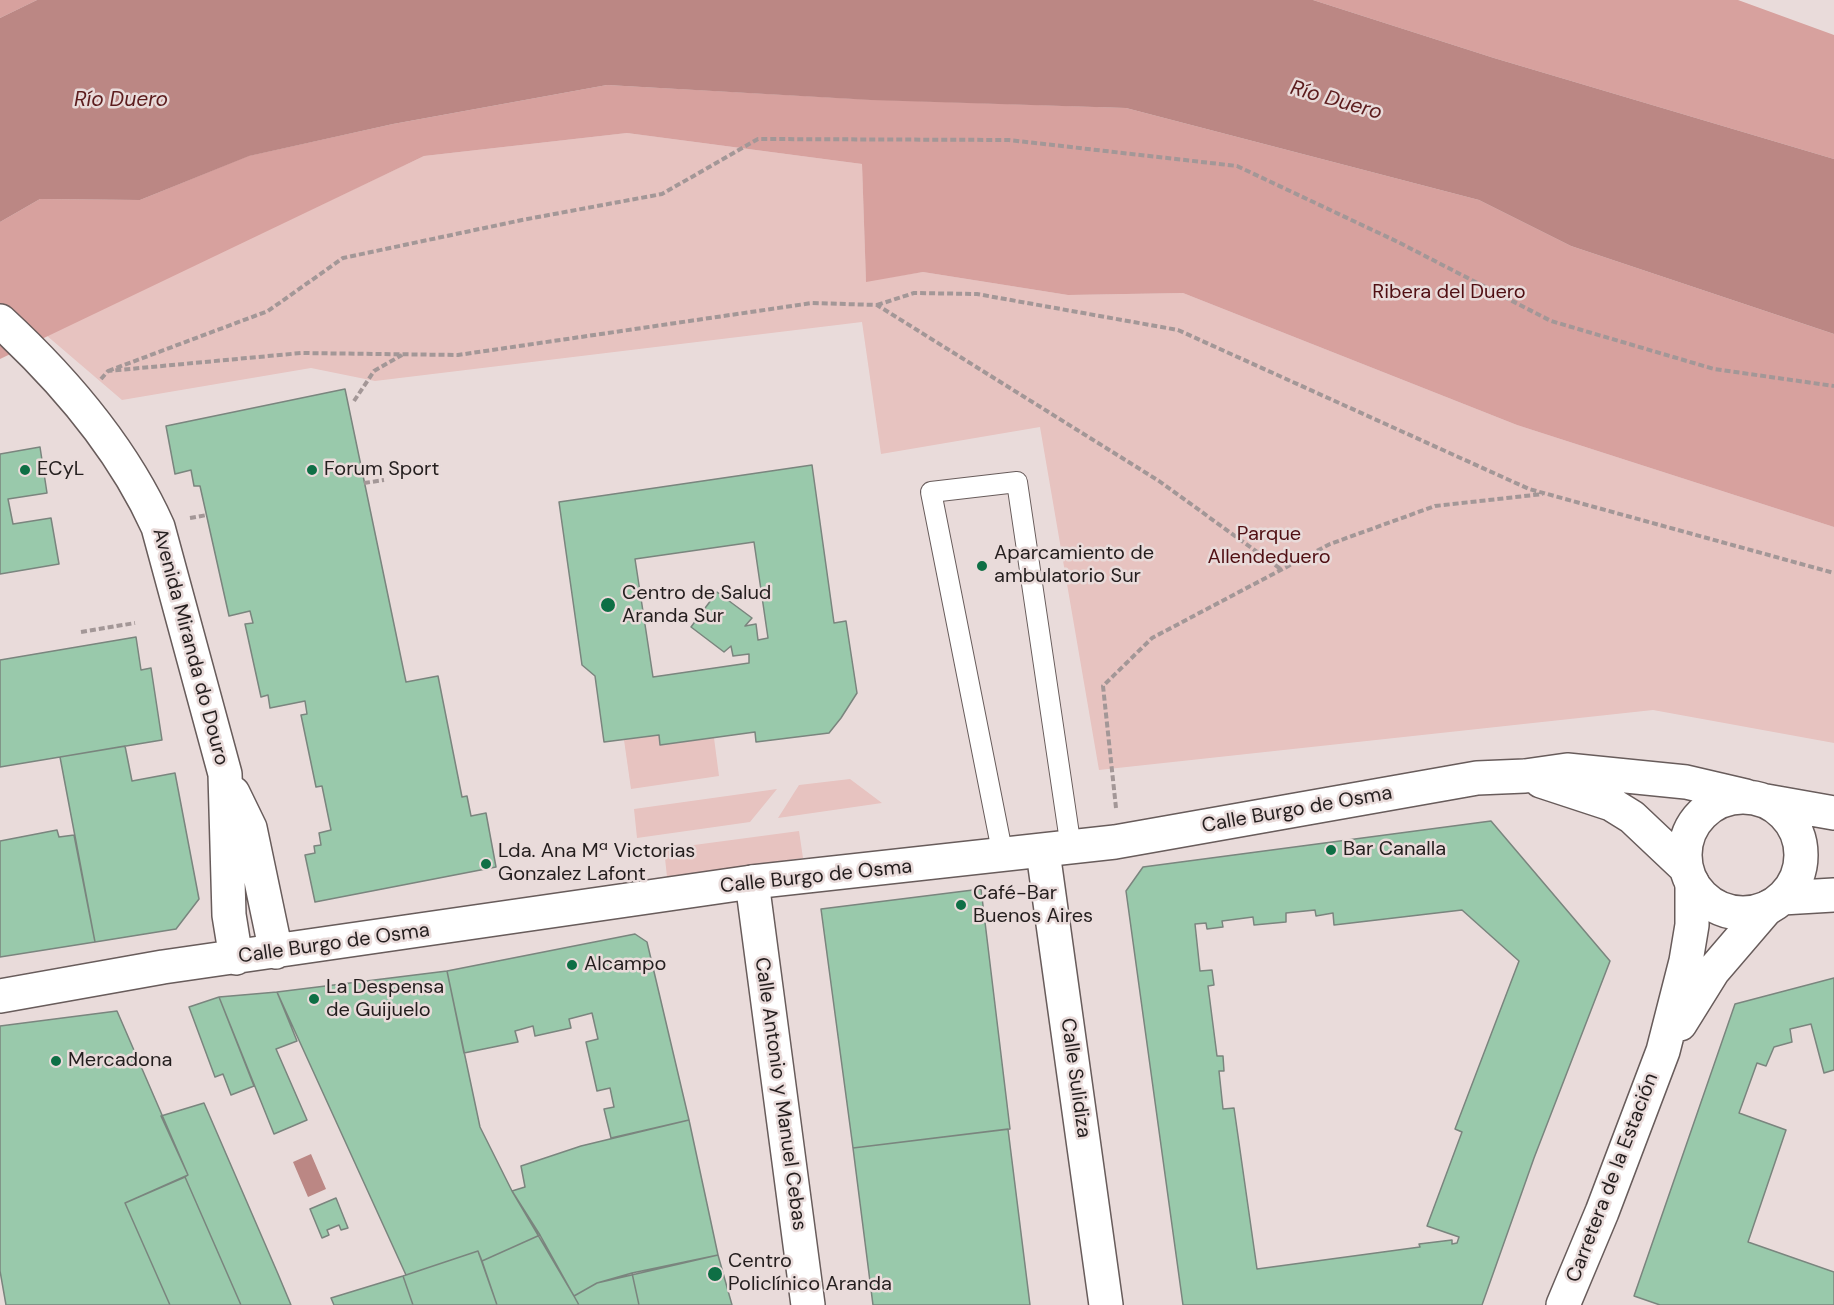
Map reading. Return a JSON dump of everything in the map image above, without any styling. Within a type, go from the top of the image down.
[{"type":"street","name":"Avenida Miranda do Douro","points":[[0,321],[27,346],[79,404],[142,491],[158,527],[225,774],[250,828],[276,952]]},
{"type":"street","name":"Calle Burgo de Osma","points":[[0,996],[163,967],[752,882],[1115,842],[1477,778],[1525,776],[1568,770],[1686,782],[1834,813]]},
{"type":"street","name":"Avenida Miranda do Douro","points":[[225,774],[229,915],[236,958]]},
{"type":"street","name":"Calle Burgo de Osma","points":[[1525,776],[1611,804],[1632,818],[1689,875]]},
{"type":"street","points":[[1774,903],[1794,884],[1801,862],[1800,842],[1792,823],[1781,810],[1755,798],[1725,799],[1711,806],[1697,819],[1686,843],[1689,875],[1700,895],[1716,907],[1740,913],[1774,903],[1834,895]]},
{"type":"street","name":"Calle Sulidiza","points":[[1057,850],[1106,1305]]},
{"type":"street","name":"Carretera de la Estación","points":[[1563,1305],[1602,1212],[1663,1051],[1686,962],[1692,925],[1689,875]]},
{"type":"street","name":"Calle Antonio y Manuel Cebas","points":[[752,882],[808,1305]]},
{"type":"street","name":"Carretera de la Estación","points":[[1663,1051],[1713,971],[1774,903]]},
{"type":"lane","points":[[1003,856],[931,492],[1017,482],[1057,850]]},
{"type":"path","points":[[79,404],[108,371],[268,311],[343,258],[522,220],[662,194],[758,140],[1009,140],[1237,166],[1398,242],[1551,321],[1714,369],[1834,386]]},
{"type":"path","points":[[108,371],[301,353],[458,355],[812,303],[877,305],[914,293],[977,294],[1178,330],[1529,489],[1834,573]]},
{"type":"path","points":[[877,305],[1159,481],[1282,570]]},
{"type":"path","points":[[354,401],[374,371],[403,354]]},
{"type":"path","points":[[364,483],[384,480]]},
{"type":"path","points":[[1115,842],[1116,814],[1103,686],[1152,638],[1330,544],[1435,506],[1546,494]]},
{"type":"path","points":[[81,632],[135,623]]},
{"type":"green space","points":[[0,0],[37,0],[0,18]]},
{"type":"green space","points":[[1313,0],[1738,0],[1834,35],[1834,159],[1494,58]]},
{"type":"green space","name":"Ribera del Duero","points":[[607,85],[858,99],[1126,108],[1479,200],[1571,246],[1834,334],[1834,527],[1517,425],[1183,293],[1068,295],[923,272],[866,282],[862,164],[627,133],[424,156],[0,359],[0,222],[40,199],[140,200],[248,156],[393,124]]},
{"type":"green space","name":"Parque Allendeduero","points":[[627,133],[862,164],[866,281],[923,272],[1068,295],[1183,293],[1517,425],[1834,527],[1834,743],[1653,710],[1099,770],[1040,427],[881,454],[862,322],[375,381],[311,368],[122,400],[46,335],[424,156]]},
{"type":"green space","points":[[659,735],[660,745],[714,738],[719,776],[631,789],[624,740]]},
{"type":"green space","points":[[850,779],[882,803],[778,818],[799,785]]},
{"type":"green space","points":[[777,789],[750,822],[637,838],[634,809]]},
{"type":"green space","points":[[799,831],[803,858],[667,877],[664,849]]},
{"type":"water","name":"Río Duero","points":[[37,0],[1313,0],[1494,58],[1834,159],[1834,334],[1571,246],[1479,200],[1126,108],[871,100],[607,85],[393,124],[249,156],[140,200],[40,199],[0,222],[0,18]]},
{"type":"water","points":[[311,1154],[326,1189],[308,1197],[293,1162]]},
{"type":"building","points":[[345,389],[406,682],[438,676],[462,797],[467,796],[471,816],[486,813],[496,867],[315,902],[305,855],[315,853],[314,846],[321,845],[319,833],[331,830],[322,786],[316,787],[301,715],[307,714],[305,701],[270,708],[268,695],[261,697],[245,624],[253,623],[250,611],[229,616],[200,486],[194,486],[191,470],[175,474],[166,426]]},
{"type":"building","points":[[40,447],[47,493],[8,499],[13,524],[51,518],[59,564],[0,574],[0,454]]},
{"type":"building","name":"Centro de Salud Aranda Sur","points":[[812,465],[834,623],[846,621],[857,693],[829,733],[756,742],[755,732],[660,745],[659,735],[604,742],[595,676],[582,665],[559,502]],"holes":[[[754,542],[768,638],[758,640],[756,624],[745,626],[752,618],[717,592],[691,627],[724,652],[731,646],[733,656],[749,654],[749,663],[653,677],[635,559]]]},
{"type":"building","points":[[136,637],[141,670],[151,668],[162,740],[0,767],[0,660]]},
{"type":"building","points":[[125,746],[132,781],[175,773],[199,899],[176,929],[95,942],[60,757]]},
{"type":"building","points":[[1491,821],[1610,961],[1534,1158],[1482,1305],[1183,1305],[1126,891],[1143,867]],"holes":[[[1315,910],[1316,916],[1333,913],[1334,925],[1462,910],[1519,961],[1455,1129],[1462,1132],[1427,1226],[1459,1237],[1457,1243],[1452,1244],[1452,1240],[1419,1244],[1420,1247],[1257,1269],[1234,1108],[1223,1109],[1219,1071],[1224,1071],[1223,1056],[1217,1056],[1208,986],[1214,985],[1212,970],[1200,971],[1195,924],[1206,923],[1207,929],[1223,927],[1222,921],[1253,917],[1254,925],[1286,922],[1286,913]]]},
{"type":"building","points":[[57,830],[59,837],[74,835],[95,942],[0,957],[0,841]]},
{"type":"building","points":[[981,889],[1010,1129],[853,1148],[821,909]]},
{"type":"building","points":[[635,934],[647,942],[689,1120],[611,1138],[604,1109],[614,1107],[610,1088],[597,1091],[586,1042],[598,1039],[592,1013],[569,1019],[571,1028],[535,1036],[533,1026],[515,1031],[518,1042],[464,1053],[447,971]]},
{"type":"building","points":[[447,971],[480,1127],[512,1191],[540,1235],[482,1261],[478,1251],[406,1275],[277,992]]},
{"type":"building","points":[[1834,978],[1834,1070],[1824,1073],[1811,1024],[1790,1029],[1792,1042],[1774,1047],[1766,1066],[1757,1063],[1739,1113],[1786,1130],[1748,1242],[1834,1272],[1834,1305],[1660,1305],[1634,1296],[1735,1004]]},
{"type":"building","points":[[277,992],[297,1041],[276,1049],[307,1120],[274,1134],[219,997]]},
{"type":"building","points":[[219,997],[254,1086],[231,1095],[223,1074],[215,1077],[189,1007]]},
{"type":"building","points":[[117,1011],[188,1175],[125,1203],[170,1305],[6,1305],[0,1271],[0,1026]]},
{"type":"building","points":[[204,1103],[291,1305],[241,1305],[185,1177],[188,1175],[161,1116]]},
{"type":"building","points":[[689,1120],[718,1255],[597,1283],[574,1296],[512,1191],[525,1187],[521,1166],[581,1146]]},
{"type":"building","points":[[1008,1129],[1030,1305],[873,1305],[853,1148]]},
{"type":"building","points":[[185,1177],[241,1305],[170,1305],[125,1203]]},
{"type":"building","points":[[336,1198],[348,1228],[341,1230],[339,1225],[327,1230],[329,1235],[322,1238],[310,1209]]},
{"type":"building","points":[[540,1235],[579,1305],[497,1305],[482,1261]]},
{"type":"building","points":[[478,1251],[497,1305],[413,1305],[403,1276]]},
{"type":"building","points":[[718,1255],[732,1305],[639,1305],[632,1273]]},
{"type":"building","points":[[632,1273],[639,1305],[579,1305],[574,1296],[597,1283]]},
{"type":"building","points":[[403,1276],[413,1305],[334,1305],[331,1298]]},
{"type":"place","name":"ECyL","points":[[25,470]]},
{"type":"place","name":"Forum Sport","points":[[312,470]]},
{"type":"place","name":"Aparcamiento de ambulatorio Sur","points":[[982,566]]},
{"type":"place","name":"Centro de Salud Aranda Sur","points":[[608,605]]},
{"type":"place","name":"Bar Canalla","points":[[1331,850]]},
{"type":"place","name":"Lda. Ana Mª Victorias Gonzalez Lafont","points":[[486,864]]},
{"type":"place","name":"Café-Bar Buenos Aires","points":[[961,905]]},
{"type":"place","name":"Alcampo","points":[[572,965]]},
{"type":"place","name":"La Despensa de Guijuelo","points":[[314,999]]},
{"type":"place","name":"Mercadona","points":[[56,1061]]},
{"type":"place","name":"Centro Policlínico Aranda","points":[[715,1274]]}]
